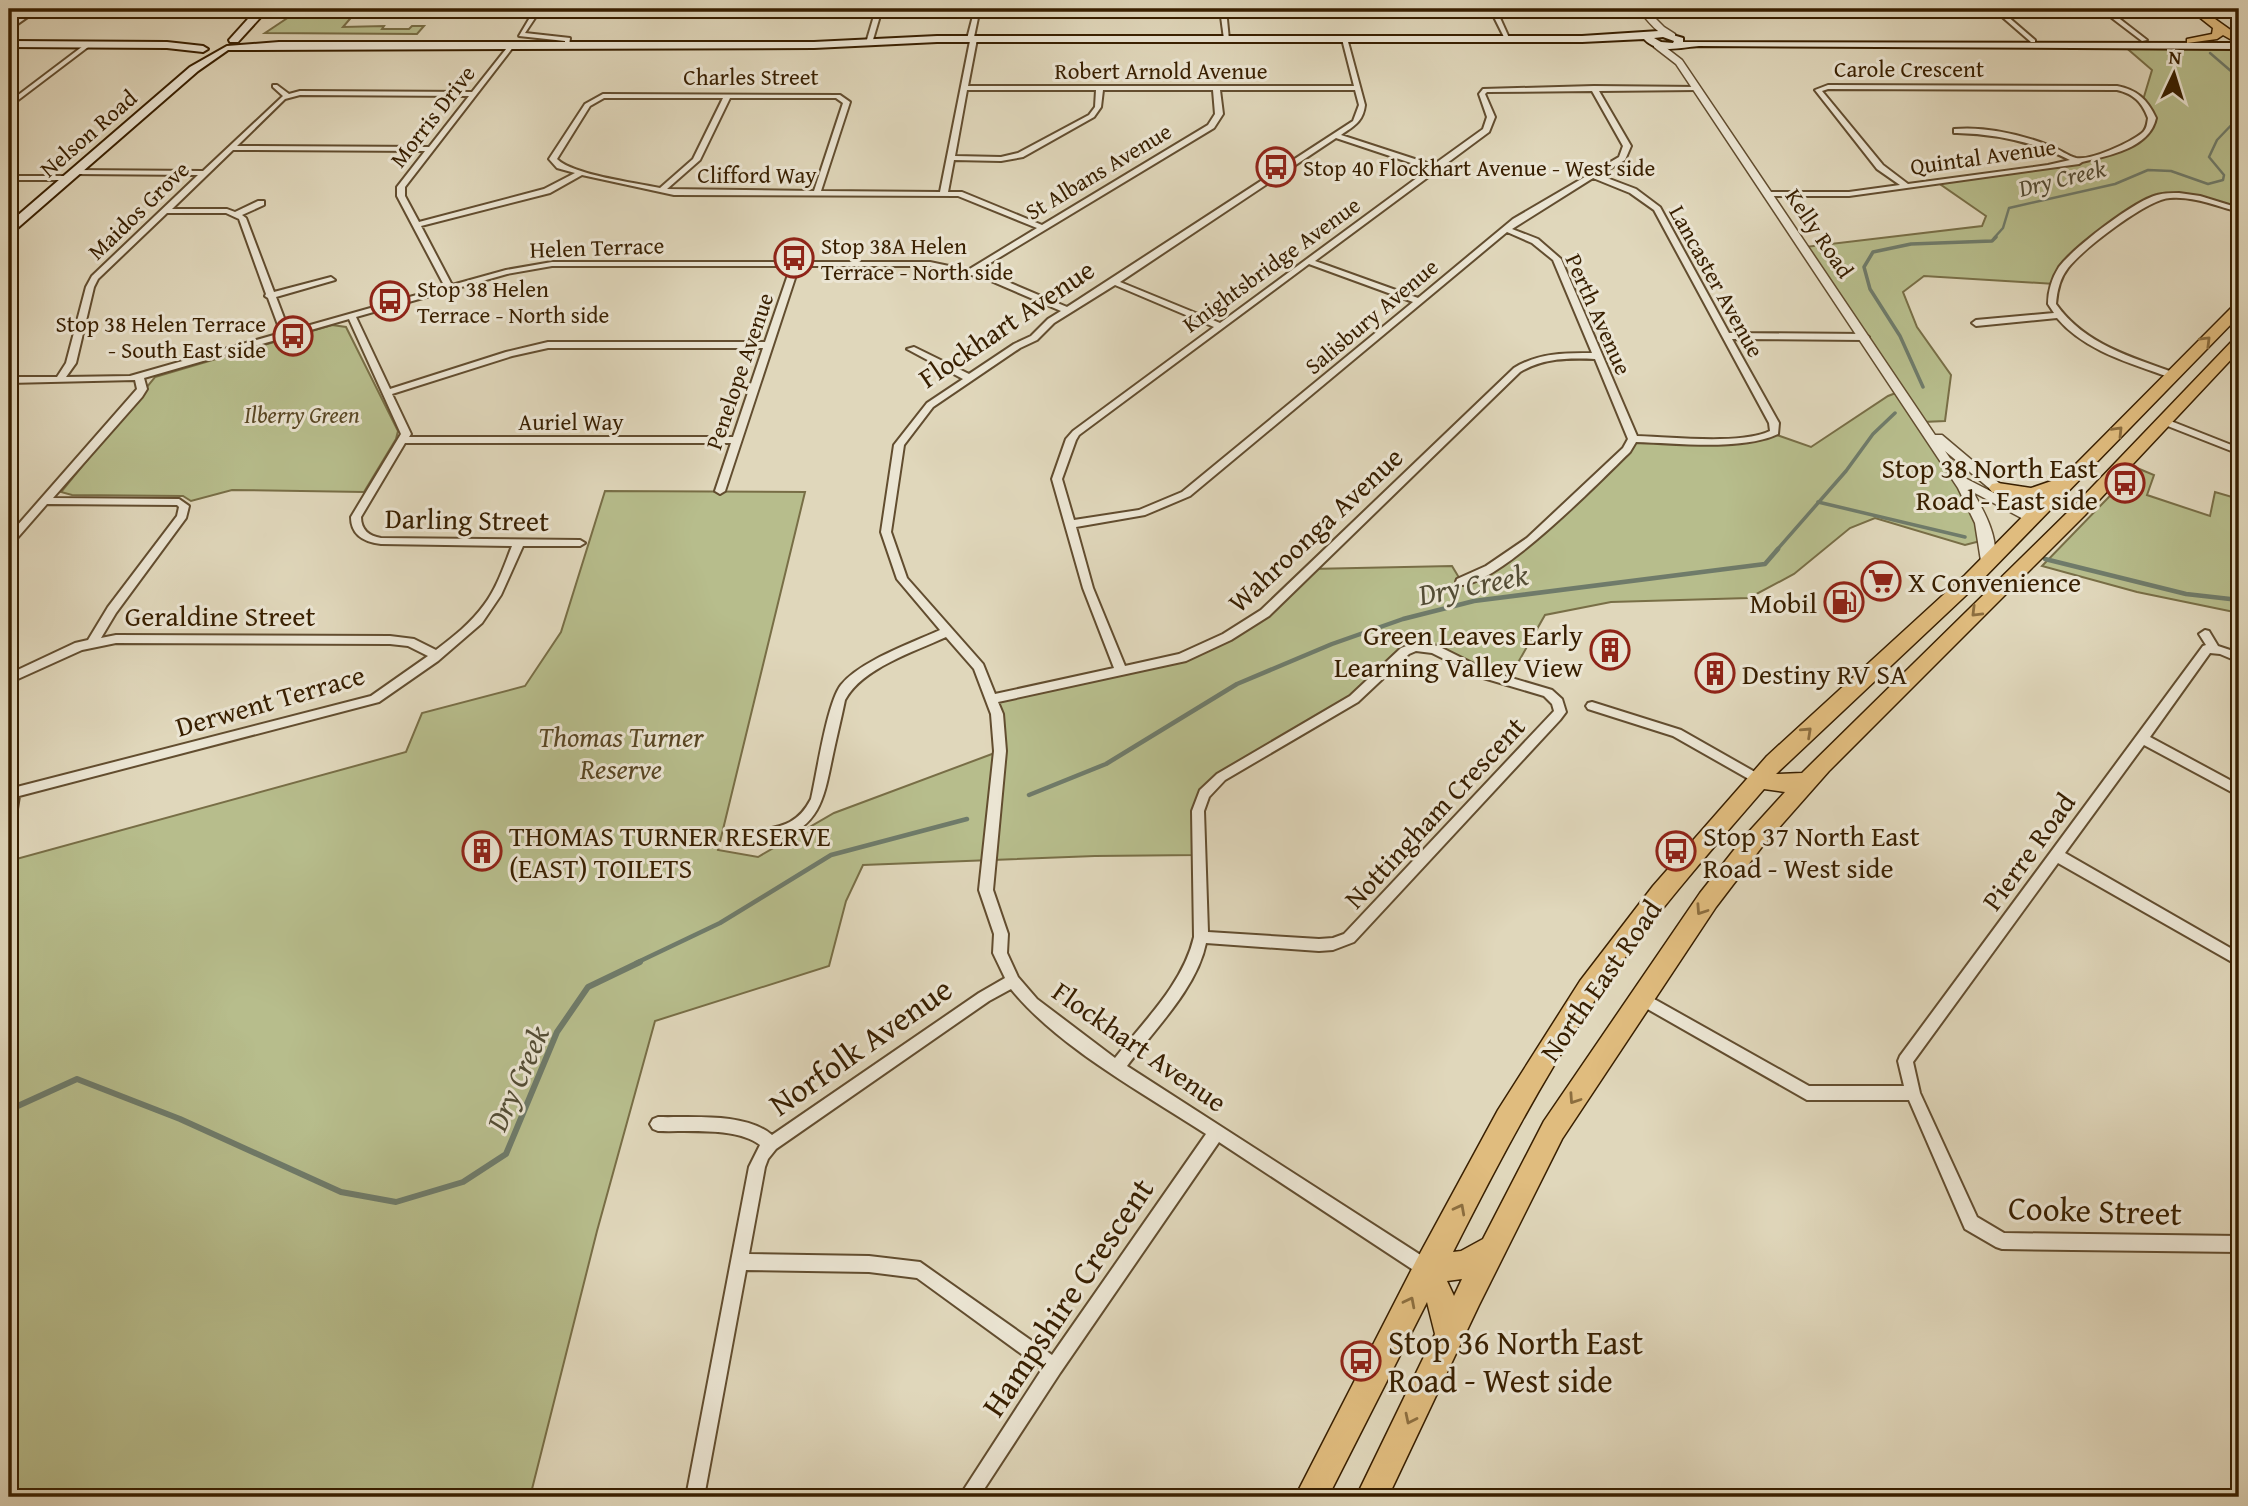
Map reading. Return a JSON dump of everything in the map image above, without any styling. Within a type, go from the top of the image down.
[{"type":"main road","name":"Nelson Road","points":[[194,69],[212,44],[248,22],[263,9]]},
{"type":"main road","points":[[2194,9],[2232,28]]},
{"type":"main road","points":[[2206,9],[2232,28],[2239,45]]},
{"type":"main road","name":"Nelson Road","points":[[9,229],[194,69],[231,45],[248,22]]},
{"type":"main road","points":[[2191,41],[2217,36],[2232,28]]},
{"type":"main road","points":[[9,44],[567,45],[869,43],[972,39],[1597,39],[1699,43],[2239,45]]},
{"type":"main road","points":[[1675,41],[2144,40],[2239,45]]},
{"type":"main road","name":"North East Road","points":[[1311,1497],[1507,1119],[1588,989],[1661,893],[1758,779],[2071,480],[2239,308]]},
{"type":"main road","name":"North East Road","points":[[1372,1497],[1553,1130],[1708,900],[1808,780],[2078,511],[2239,342]]},
{"type":"main road","points":[[2172,375],[2206,376]]},
{"type":"main road","points":[[2172,375],[2189,394]]},
{"type":"main road","points":[[1997,488],[2032,494],[2056,483],[2071,480]]},
{"type":"main road","points":[[2042,547],[2032,518],[2051,518],[2078,511]]},
{"type":"main road","points":[[1758,779],[1783,784],[1808,780]]},
{"type":"main road","points":[[1758,779],[1770,799],[1774,818]]},
{"type":"main road","points":[[1450,1335],[1444,1307],[1427,1269],[1464,1265],[1492,1249]]},
{"type":"street","points":[[9,28],[36,9]]},
{"type":"street","points":[[538,9],[520,35],[568,39],[567,45]]},
{"type":"street","points":[[869,43],[879,9]]},
{"type":"street","points":[[1222,9],[1227,39]]},
{"type":"street","points":[[1493,9],[1508,39]]},
{"type":"street","points":[[1642,9],[1675,41]]},
{"type":"street","points":[[1996,9],[2033,41]]},
{"type":"street","points":[[2103,9],[2144,40]]},
{"type":"street","points":[[944,193],[976,13]]},
{"type":"street","points":[[1649,16],[1652,40]]},
{"type":"street","name":"Flockhart Avenue","points":[[1345,39],[1362,105],[1360,116],[1336,136],[1048,323],[1034,338],[1017,346],[930,405],[901,442],[886,527],[902,579],[979,667],[992,699],[999,725],[1000,753],[986,870],[987,898],[1001,934],[999,953],[1013,981],[1049,1019],[1116,1068],[1427,1269]]},
{"type":"street","name":"Kelly Road","points":[[1652,40],[1679,62],[1925,427],[1983,521],[1988,539],[1988,561]]},
{"type":"street","name":"Kelly Road","points":[[1675,41],[1679,62]]},
{"type":"street","points":[[9,105],[89,44]]},
{"type":"street","name":"Morris Drive","points":[[450,288],[401,196],[400,189],[512,45]]},
{"type":"street","points":[[275,86],[287,96],[306,93],[473,94]]},
{"type":"street","name":"Carole Crescent","points":[[1906,186],[1880,167],[1818,90],[1828,87],[2087,87],[2117,88],[2132,92]]},
{"type":"street","name":"Robert Arnold Avenue","points":[[964,88],[1357,88]]},
{"type":"street","points":[[951,158],[1001,159],[1024,154],[1092,116],[1098,107],[1100,88]]},
{"type":"street","name":"St Albans Avenue","points":[[970,272],[1211,126],[1219,114],[1216,88]]},
{"type":"street","name":"Salisbury Avenue","points":[[1072,524],[1141,513],[1186,494],[1506,229],[1623,157],[1627,146],[1594,88]]},
{"type":"street","name":"Knightsbridge Avenue","points":[[1121,671],[1088,588],[1058,477],[1073,436],[1490,125],[1490,115],[1482,94],[1485,90],[1697,88]]},
{"type":"street","points":[[9,92],[25,92]]},
{"type":"street","name":"Quintal Avenue","points":[[1768,194],[1849,194],[2079,162],[2112,153],[2144,135],[2150,128],[2152,118],[2149,110],[2141,98],[2132,92]]},
{"type":"street","points":[[661,191],[697,158],[728,95]]},
{"type":"street","name":"Charles Street","points":[[599,97],[728,95],[835,96],[846,99],[817,193]]},
{"type":"street","name":"Maidos Grove","points":[[59,380],[71,363],[93,281],[287,96]]},
{"type":"street","name":"Clifford Way","points":[[599,97],[587,104],[553,158],[555,164],[581,173],[679,193],[944,193],[967,196],[1041,228]]},
{"type":"street","points":[[1957,131],[1986,131],[2017,137],[2046,145],[2079,162]]},
{"type":"street","points":[[1336,136],[1434,168]]},
{"type":"street","points":[[230,148],[429,149]]},
{"type":"street","points":[[9,178],[204,173]]},
{"type":"street","points":[[416,225],[547,191],[581,173]]},
{"type":"street","name":"Lancaster Avenue","points":[[1594,176],[1633,191],[1657,209],[1774,423],[1774,434]]},
{"type":"street","points":[[2172,375],[2105,348],[2073,328],[2059,314],[2052,299],[2054,287],[2066,264],[2150,200],[2184,196],[2239,210]]},
{"type":"street","points":[[237,214],[261,203]]},
{"type":"street","points":[[165,211],[222,211],[237,214],[244,219],[269,296],[286,336]]},
{"type":"street","name":"Perth Avenue","points":[[1506,229],[1535,241],[1557,259],[1633,439]]},
{"type":"street","points":[[1308,261],[1418,301]]},
{"type":"street","name":"Penelope Avenue","points":[[720,491],[796,263]]},
{"type":"street","name":"Helen Terrace","points":[[9,380],[117,380],[139,377],[450,288],[544,264],[925,264],[991,278],[1068,311]]},
{"type":"street","points":[[269,296],[331,280]]},
{"type":"street","points":[[1114,282],[1220,326]]},
{"type":"street","points":[[1976,323],[2059,314]]},
{"type":"street","points":[[352,317],[405,427],[405,440]]},
{"type":"street","points":[[1725,336],[1865,337]]},
{"type":"street","points":[[388,392],[509,354],[548,345],[767,345]]},
{"type":"street","points":[[911,349],[970,378]]},
{"type":"street","name":"Wahroonga Avenue","points":[[992,699],[1182,658],[1255,621],[1520,367],[1551,357],[1598,356]]},
{"type":"street","points":[[9,541],[139,396],[142,389],[139,377]]},
{"type":"street","points":[[2163,421],[2239,451]]},
{"type":"street","name":"Kelly Road","points":[[1925,427],[2032,518]]},
{"type":"street","points":[[1461,582],[1490,569],[1531,540],[1628,450],[1633,439],[1740,440],[1774,434]]},
{"type":"street","name":"Auriel Way","points":[[405,440],[736,440]]},
{"type":"street","name":"Darling Street","points":[[405,440],[355,521],[358,529],[368,539],[580,544]]},
{"type":"street","name":"Kelly Road","points":[[1952,470],[1988,497],[2032,518]]},
{"type":"street","points":[[46,501],[167,502],[182,503],[184,506],[182,516],[111,610],[92,643]]},
{"type":"street","name":"Derwent Terrace","points":[[11,794],[362,704],[387,692],[485,612],[519,543]]},
{"type":"street","points":[[750,838],[790,830],[812,809],[817,799],[839,700],[851,681],[869,668],[948,631]]},
{"type":"street","points":[[2205,634],[2214,649],[2239,658]]},
{"type":"street","name":"Geraldine Street","points":[[9,679],[92,643],[125,639],[390,640],[410,642],[435,655]]},
{"type":"street","name":"Nottingham Crescent","points":[[1415,646],[1434,649],[1484,674],[1548,694],[1558,702],[1559,712],[1349,938],[1319,945],[1201,937],[1196,825],[1204,794],[1221,777],[1354,699],[1401,655],[1415,646]]},
{"type":"street","name":"Pierre Road","points":[[1913,1093],[1905,1061],[2207,649],[2214,649]]},
{"type":"street","points":[[1592,706],[1677,733],[1758,779]]},
{"type":"street","points":[[2141,738],[2239,791]]},
{"type":"street","points":[[9,822],[11,794]]},
{"type":"street","points":[[2056,855],[2239,960]]},
{"type":"street","points":[[1116,1068],[1192,967],[1199,954],[1201,937]]},
{"type":"street","name":"Norfolk Avenue","points":[[658,1124],[743,1129],[760,1133],[771,1144],[963,1011],[1013,981]]},
{"type":"street","points":[[1642,999],[1807,1093],[1913,1093]]},
{"type":"street","name":"Cooke Street","points":[[1913,1093],[1971,1223],[2002,1241],[2239,1244]]},
{"type":"street","name":"Hampshire Crescent","points":[[968,1497],[1054,1367],[1217,1132]]},
{"type":"street","points":[[695,1497],[757,1167],[762,1154],[771,1144]]},
{"type":"street","points":[[741,1262],[869,1264],[920,1270],[1054,1367]]},
{"type":"green space","points":[[295,13],[355,13],[343,27],[384,26],[382,29],[409,29],[412,26],[424,26],[417,34],[265,33]]},
{"type":"green space","name":"Thomas Turner Reserve","points":[[2123,45],[2223,47],[2239,51],[2239,210],[2202,198],[2160,197],[2136,210],[2067,263],[2055,284],[1924,276],[1903,292],[1917,327],[1951,375],[1945,421],[1923,422],[1988,539],[1965,545],[1875,518],[1850,528],[1794,574],[1749,598],[1611,602],[1545,615],[1507,682],[1417,646],[1371,685],[1221,777],[1204,794],[1197,855],[863,865],[846,901],[829,966],[655,1021],[597,1231],[530,1497],[9,1497],[9,861],[406,752],[422,713],[525,686],[561,632],[605,491],[805,492],[718,850],[758,857],[834,813],[1000,751],[992,699],[1164,662],[1245,627],[1309,569],[1452,566],[1461,581],[1531,540],[1633,439],[1740,440],[1774,434],[1811,447],[1888,396],[1901,391],[1805,247],[1982,226],[1986,216],[1937,182],[2084,160],[2126,146],[2151,127],[2143,100],[2152,70]]},
{"type":"green space","name":"Ilberry Green","points":[[332,325],[346,327],[398,431],[396,439],[364,492],[232,490],[191,501],[183,496],[72,495],[61,492],[155,377]]},
{"type":"green space","points":[[2137,468],[2154,475],[2147,495],[2210,516],[2215,492],[2239,499],[2239,613],[2137,592],[2042,566]]},
{"type":"waterway","points":[[2210,53],[2239,78]]},
{"type":"waterway","name":"Dry Creek","points":[[1994,238],[2003,228],[2009,208],[2115,184],[2148,170],[2171,171],[2208,184],[2223,180],[2224,175],[2209,157],[2217,140],[2239,117]]},
{"type":"waterway","name":"Dry Creek","points":[[1923,387],[1900,336],[1870,289],[1864,267],[1873,252],[1911,244],[1992,241],[1996,237]]},
{"type":"waterway","name":"Dry Creek","points":[[1819,502],[1873,434],[1895,413]]},
{"type":"waterway","name":"Dry Creek","points":[[1776,551],[1819,502]]},
{"type":"waterway","points":[[1819,502],[1965,537]]},
{"type":"waterway","name":"Dry Creek","points":[[1029,795],[1106,764],[1237,684],[1332,644],[1403,619],[1474,601],[1765,564],[1778,549]]},
{"type":"waterway","points":[[2045,559],[2186,594],[2239,600]]},
{"type":"waterway","name":"Dry Creek","points":[[636,963],[720,923],[831,855],[967,819]]},
{"type":"waterway","name":"Dry Creek","points":[[9,1110],[77,1079],[180,1119],[341,1192],[396,1202],[463,1182],[506,1154],[557,1032],[588,987],[640,962]]},
{"type":"place","name":"Stop 40 Flockhart Avenue - West side","points":[[1276,167]]},
{"type":"place","name":"Stop 38A Helen Terrace - North side","points":[[794,258]]},
{"type":"place","name":"Stop 38 Helen Terrace - North side","points":[[390,301]]},
{"type":"place","name":"Stop 38 Helen Terrace - South East side","points":[[293,336]]},
{"type":"place","name":"Stop 38 North East Road - East side","points":[[2125,483]]},
{"type":"place","name":"X Convenience","points":[[1881,581]]},
{"type":"place","name":"Mobil","points":[[1844,602]]},
{"type":"place","name":"Green Leaves Early Learning Valley View","points":[[1610,650]]},
{"type":"place","name":"Destiny RV SA","points":[[1715,673]]},
{"type":"place","name":"THOMAS TURNER RESERVE (EAST) TOILETS","points":[[482,851]]},
{"type":"place","name":"Stop 37 North East Road - West side","points":[[1676,851]]},
{"type":"place","name":"Stop 36 North East Road - West side","points":[[1361,1361]]}]
